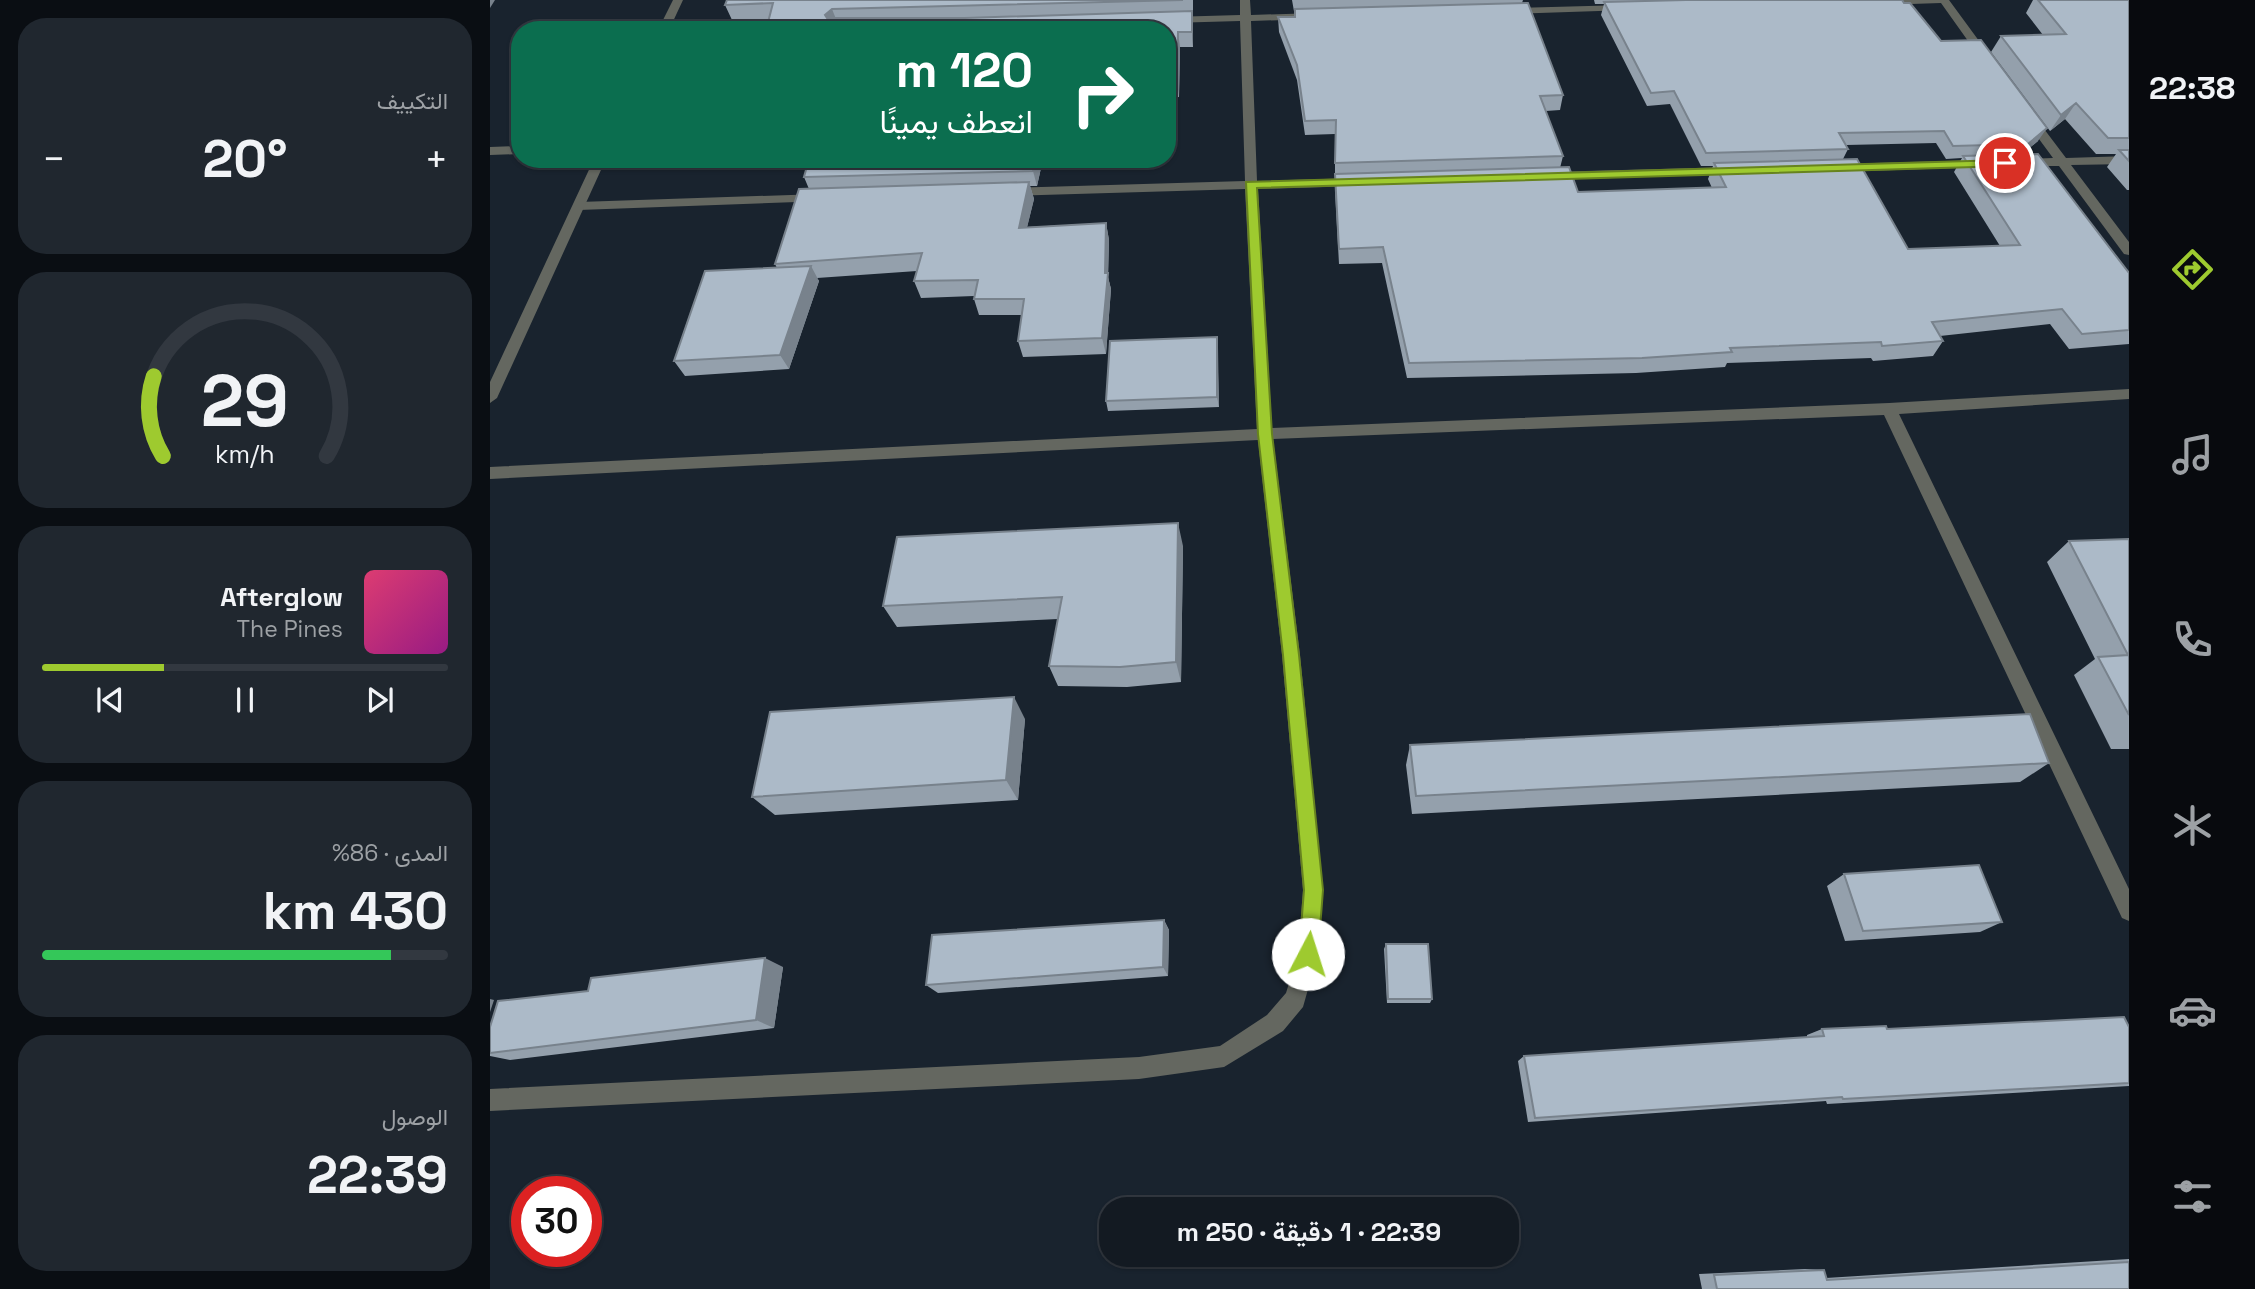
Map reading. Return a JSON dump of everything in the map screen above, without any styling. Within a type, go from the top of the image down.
[{"type":"street","points":[[668,21],[678,0]]},
{"type":"street","points":[[1874,2],[1944,0],[1998,75]]},
{"type":"street","points":[[1497,11],[1637,8]]},
{"type":"street","points":[[1151,21],[1246,9],[1330,16]]},
{"type":"street","points":[[490,1100],[1139,1068],[1224,1056],[1275,1023],[1294,999],[1308,954],[1313,890],[1291,655],[1265,434],[1251,185],[1246,9]]},
{"type":"street","points":[[2022,108],[2129,251]]},
{"type":"street","points":[[490,151],[511,150]]},
{"type":"street","points":[[1823,168],[2129,160]]},
{"type":"street","points":[[490,398],[495,376],[596,168]]},
{"type":"street","points":[[1530,177],[1753,170]]},
{"type":"street","points":[[990,193],[1376,181]]},
{"type":"street","points":[[579,206],[839,198]]},
{"type":"street","points":[[490,473],[1265,434],[1889,409],[2129,394]]},
{"type":"street","points":[[1889,409],[2129,911]]},
{"type":"building","points":[[727,0],[1183,0],[832,9],[825,15],[827,18],[965,18],[1192,11],[1192,32],[1178,32],[1176,82],[1176,21],[768,21],[773,3],[725,5]]},
{"type":"building","points":[[1902,0],[1904,3],[1910,3],[1941,41],[1981,40],[2047,128],[2028,144],[1953,146],[1944,131],[1839,133],[1848,149],[1706,153],[1674,91],[1651,93],[1604,2]]},
{"type":"building","points":[[2038,0],[2129,0],[2129,138],[2108,138],[2076,103],[2061,115],[2001,36],[2066,34]]},
{"type":"building","points":[[1528,3],[1563,95],[1540,96],[1563,156],[1335,163],[1336,120],[1305,121],[1297,65],[1278,17],[1295,17],[1295,9]]},
{"type":"building","points":[[2119,150],[2129,150],[2129,161]]},
{"type":"building","points":[[2038,154],[2129,273],[2129,330],[2082,334],[2062,309],[1932,322],[1943,341],[1882,346],[1881,342],[1730,348],[1732,352],[1642,358],[1409,363],[1383,247],[1339,249],[1335,174],[1569,167],[1578,192],[1726,187],[1714,163],[1857,159],[1908,249],[2020,245],[1963,156]]},
{"type":"building","points":[[806,168],[1034,168],[1033,171],[804,177]]},
{"type":"building","points":[[1029,182],[1019,228],[1106,223],[1105,273],[1108,273],[1102,338],[1018,341],[1024,299],[974,299],[978,280],[914,281],[922,253],[775,264],[799,189]]},
{"type":"building","points":[[811,266],[780,355],[674,361],[705,271]]},
{"type":"building","points":[[1217,337],[1217,397],[1106,401],[1110,341]]},
{"type":"building","points":[[1178,523],[1176,662],[1120,667],[1049,666],[1062,597],[883,606],[897,537]]},
{"type":"building","points":[[2129,539],[2129,715],[2098,657],[2128,655],[2069,541]]},
{"type":"building","points":[[1014,697],[1006,780],[752,797],[770,712]]},
{"type":"building","points":[[2030,714],[2049,763],[1416,796],[1410,745]]},
{"type":"building","points":[[1979,865],[2002,922],[1863,931],[1844,874]]},
{"type":"building","points":[[1164,920],[1163,967],[926,985],[932,935]]},
{"type":"building","points":[[1386,944],[1428,944],[1432,999],[1388,999]]},
{"type":"building","points":[[765,958],[756,1020],[490,1053],[490,1027],[498,1001],[588,991],[591,978]]},
{"type":"building","points":[[2124,1017],[2129,1027],[2129,1083],[1842,1097],[1535,1118],[1524,1056],[1824,1036],[1822,1029],[1886,1026],[1887,1029]]},
{"type":"building","points":[[2129,1262],[2129,1289],[1717,1289],[1714,1275],[1824,1270],[1827,1280]]},
{"type":"route","points":[[1308,954],[1313,890],[1291,655],[1265,434],[1251,185],[2005,163]]}]
